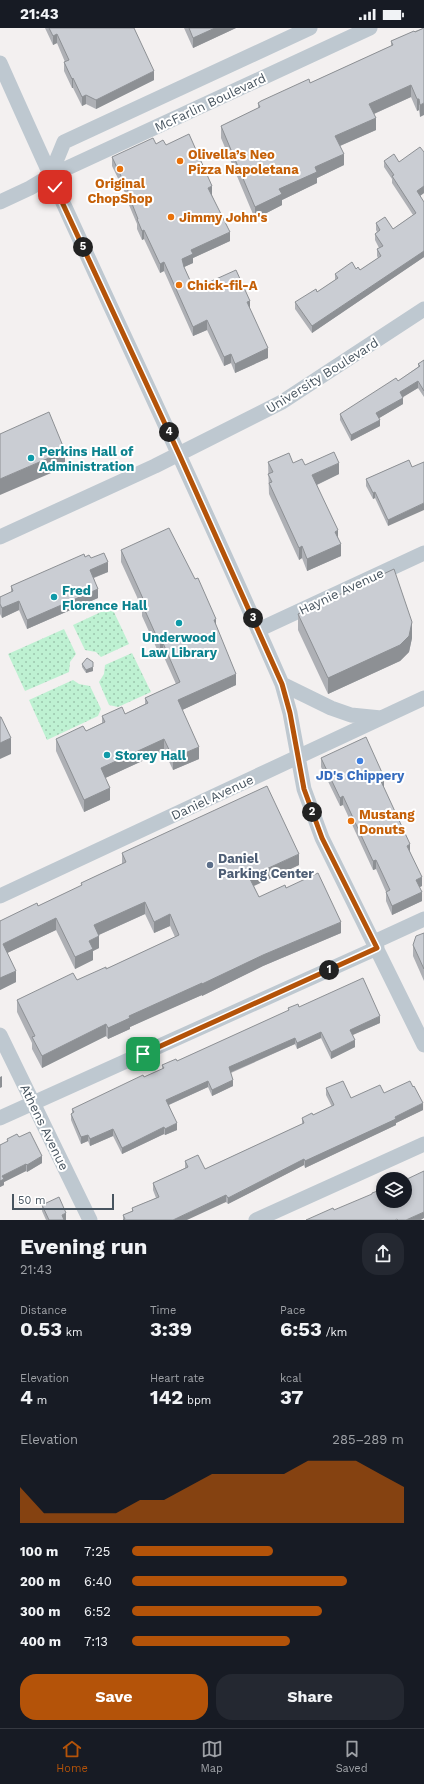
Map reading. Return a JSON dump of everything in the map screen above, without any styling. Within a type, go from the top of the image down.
[{"type":"street","name":"McFarlin Boulevard","points":[[50,176],[64,142],[310,28]]},
{"type":"street","name":"McFarlin Boulevard","points":[[0,202],[30,188],[50,176],[370,28]]},
{"type":"street","points":[[0,63],[50,176],[179,454],[282,684],[290,713],[304,789],[322,838],[424,1045]]},
{"type":"street","name":"University Boulevard","points":[[0,537],[179,454],[282,402],[424,309]]},
{"type":"street","name":"Haynie Avenue","points":[[258,630],[424,553]]},
{"type":"street","points":[[282,684],[331,708],[351,715],[381,718]]},
{"type":"street","name":"Daniel Avenue","points":[[0,896],[424,698]]},
{"type":"street","points":[[0,1118],[376,945],[424,919]]},
{"type":"street","name":"Athens Avenue","points":[[0,1034],[90,1220]]},
{"type":"street","points":[[256,1220],[424,1144]]},
{"type":"green space","points":[[113,610],[129,644],[101,657],[96,652],[85,650],[73,625],[101,612]]},
{"type":"green space","points":[[64,629],[76,654],[70,662],[69,672],[25,691],[8,654]]},
{"type":"green space","points":[[132,653],[151,692],[118,707],[109,705],[99,682],[104,674],[105,665]]},
{"type":"green space","points":[[73,680],[79,684],[90,686],[101,709],[98,716],[47,740],[29,700]]},
{"type":"building","points":[[49,28],[134,28],[154,71],[96,100],[86,95],[82,97],[64,62],[69,60],[57,34],[53,36]]},
{"type":"building","points":[[189,28],[215,28],[193,38]]},
{"type":"building","points":[[424,28],[424,103],[420,105],[419,99],[417,99],[411,85],[369,104],[376,118],[335,136],[344,154],[315,167],[317,172],[279,189],[282,194],[255,207],[221,126],[260,107],[258,103],[261,101],[309,79],[310,83],[393,45],[391,41]]},
{"type":"building","points":[[189,134],[212,186],[208,188],[230,232],[191,250],[193,254],[182,259],[184,267],[194,289],[236,270],[250,301],[247,302],[268,348],[235,364],[231,354],[224,357],[207,320],[193,327],[164,262],[160,264],[144,230],[142,231],[129,196],[130,195],[112,157],[153,138],[156,144],[163,140],[166,145]]},
{"type":"building","points":[[420,147],[424,152],[424,186],[417,191],[424,202],[424,251],[312,326],[295,302],[316,289],[317,292],[338,278],[335,274],[352,262],[356,269],[358,267],[360,270],[381,256],[377,249],[383,246],[375,234],[380,230],[376,223],[385,217],[393,229],[416,213],[384,161],[394,154],[399,162]]},
{"type":"building","points":[[424,360],[424,391],[418,381],[400,392],[403,398],[376,413],[380,420],[351,435],[340,414],[396,378],[398,381],[420,366],[418,364]]},
{"type":"building","name":"Perkins Hall of Administration","points":[[49,412],[65,451],[0,479],[0,434]]},
{"type":"building","points":[[334,452],[339,463],[312,475],[338,530],[335,532],[341,544],[307,559],[302,546],[299,548],[269,483],[272,482],[268,474],[273,472],[268,462],[289,453],[293,463],[302,459],[305,465]]},
{"type":"building","points":[[409,460],[412,467],[424,462],[424,503],[388,520],[375,492],[373,493],[366,479]]},
{"type":"building","points":[[169,528],[195,579],[198,578],[216,619],[214,620],[236,674],[178,700],[199,747],[173,758],[164,739],[101,768],[110,788],[84,800],[56,739],[83,726],[86,731],[105,722],[102,716],[122,707],[125,714],[148,703],[145,698],[180,682],[163,643],[160,644],[142,604],[145,603],[121,550]]},
{"type":"building","name":"Fred Florence Hall","points":[[104,553],[108,562],[90,570],[98,589],[27,620],[19,601],[2,608],[0,604],[0,597],[13,591],[11,586],[84,554],[85,557],[89,555],[91,558]]},
{"type":"building","points":[[394,569],[412,622],[409,636],[400,645],[328,678],[298,614]]},
{"type":"building","points":[[87,658],[93,662],[93,667],[86,670],[82,664]]},
{"type":"building","points":[[0,717],[11,738],[0,743]]},
{"type":"building","points":[[366,737],[384,777],[380,779],[410,844],[407,846],[422,877],[416,880],[422,892],[392,906],[386,892],[390,890],[376,860],[373,861],[343,796],[340,798],[321,758]]},
{"type":"building","points":[[267,786],[299,854],[249,877],[259,897],[285,885],[286,888],[318,873],[341,922],[263,955],[129,1016],[130,1018],[108,1028],[106,1024],[42,1056],[32,1037],[35,1036],[17,1000],[73,973],[77,980],[106,967],[106,969],[179,935],[170,914],[154,922],[145,902],[94,925],[99,936],[89,941],[93,949],[75,957],[56,918],[3,944],[16,971],[0,978],[0,921],[37,903],[38,906],[82,885],[81,883],[126,862],[122,853]]},
{"type":"building","points":[[424,933],[424,969],[413,945],[416,936]]},
{"type":"building","points":[[363,978],[380,1016],[350,1030],[355,1040],[331,1052],[321,1032],[297,1043],[295,1038],[229,1067],[233,1080],[212,1090],[208,1081],[166,1100],[177,1123],[165,1129],[164,1127],[122,1148],[113,1129],[90,1139],[88,1135],[81,1137],[71,1114],[74,1112],[72,1109],[143,1075],[144,1077],[164,1068],[162,1065],[176,1059],[177,1061],[289,1010],[288,1008],[298,1004],[299,1007]]},
{"type":"building","points":[[343,1081],[351,1098],[380,1085],[384,1093],[410,1081],[423,1103],[395,1117],[396,1119],[305,1161],[304,1159],[228,1198],[226,1195],[173,1220],[123,1220],[125,1219],[123,1215],[133,1211],[132,1208],[159,1197],[153,1183],[188,1167],[185,1161],[198,1155],[205,1169],[304,1123],[302,1118],[312,1113],[313,1115],[334,1105],[326,1088]]},
{"type":"building","points":[[30,1132],[42,1156],[27,1165],[26,1164],[2,1176],[4,1179],[0,1181],[0,1145],[8,1141],[7,1139],[17,1134],[19,1137]]},
{"type":"building","points":[[424,1171],[424,1212],[406,1220],[306,1220],[333,1208],[334,1210],[376,1192],[376,1208],[412,1208],[412,1177]]},
{"type":"building","points":[[59,1197],[66,1213],[62,1215],[64,1220],[49,1220],[42,1205]]},
{"type":"place","name":"Olivella’s Neo Pizza Napoletana","points":[[180,161]]},
{"type":"place","name":"Original ChopShop","points":[[120,169]]},
{"type":"place","name":"Jimmy John's","points":[[171,217]]},
{"type":"place","name":"Chick-fil-A","points":[[179,285]]},
{"type":"place","name":"Perkins Hall of Administration","points":[[31,458]]},
{"type":"place","name":"Fred Florence Hall","points":[[54,597]]},
{"type":"place","name":"Underwood Law Library","points":[[179,623]]},
{"type":"place","name":"Storey Hall","points":[[107,755]]},
{"type":"place","name":"JD's Chippery","points":[[360,761]]},
{"type":"place","name":"Mustang Donuts","points":[[351,821]]},
{"type":"place","name":"Daniel Parking Center","points":[[210,865]]},
{"type":"route","points":[[55,187],[179,454],[282,684],[290,713],[304,789],[322,838],[377,948],[143,1054]]}]
